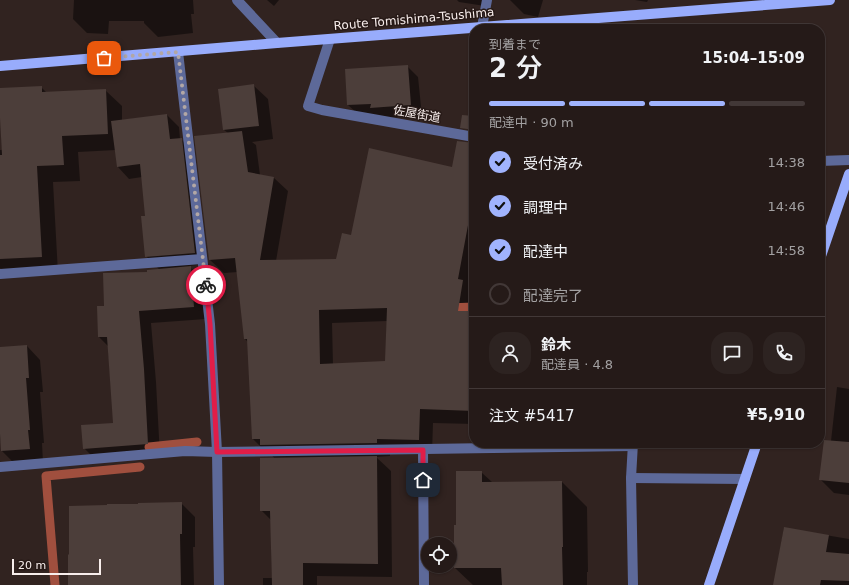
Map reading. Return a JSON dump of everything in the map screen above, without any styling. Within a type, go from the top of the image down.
[{"type":"main road","name":"Route Tomishima-Tsushima","points":[[521,24],[830,0]]},
{"type":"main road","name":"Route Tomishima-Tsushima","points":[[0,66],[469,28]]},
{"type":"main road","points":[[825,244],[849,174]]},
{"type":"main road","points":[[709,585],[755,448]]},
{"type":"street","points":[[237,0],[277,43]]},
{"type":"street","points":[[483,24],[487,0]]},
{"type":"street","name":"佐屋街道","points":[[330,39],[308,106],[322,110],[469,136]]},
{"type":"street","points":[[178,52],[210,324],[217,452],[218,585]]},
{"type":"street","points":[[825,161],[849,160]]},
{"type":"street","points":[[0,274],[202,259]]},
{"type":"street","points":[[0,466],[185,451],[217,452],[507,448]]},
{"type":"street","points":[[633,448],[631,478],[633,585]]},
{"type":"street","points":[[423,450],[424,585]]},
{"type":"street","points":[[631,478],[745,479]]},
{"type":"building","points":[[408,65],[411,105],[370,108],[371,104],[347,105],[345,69]]},
{"type":"building","points":[[254,84],[259,126],[223,130],[218,89]]},
{"type":"building","points":[[42,86],[42,92],[106,89],[108,134],[62,136],[64,165],[37,166],[42,257],[0,259],[0,155],[2,155],[0,88]]},
{"type":"building","points":[[167,114],[170,139],[182,138],[195,253],[145,257],[141,216],[145,216],[140,164],[117,167],[111,121]]},
{"type":"building","points":[[462,115],[469,116],[469,129],[460,128]]},
{"type":"building","points":[[242,131],[248,172],[274,177],[260,260],[336,259],[342,233],[351,235],[369,148],[452,167],[457,141],[469,142],[469,220],[458,279],[463,280],[458,311],[469,311],[469,411],[420,409],[419,440],[377,439],[377,443],[260,445],[260,439],[252,439],[247,339],[244,339],[235,258],[209,260],[194,136]],"holes":[[[387,308],[385,361],[320,364],[319,310]]]},
{"type":"building","points":[[191,266],[194,307],[139,311],[148,444],[83,449],[81,425],[113,423],[107,337],[98,337],[97,306],[104,306],[103,273],[147,272],[147,270]]},
{"type":"building","points":[[27,345],[29,378],[26,378],[30,449],[1,451],[0,347]]},
{"type":"building","points":[[825,440],[849,442],[849,483],[819,480]]},
{"type":"building","points":[[377,456],[378,564],[303,563],[303,585],[272,585],[270,511],[260,511],[260,458]]},
{"type":"building","points":[[456,471],[482,471],[482,482],[562,481],[563,585],[502,585],[501,568],[457,568],[457,537],[454,537],[454,525],[456,525]]},
{"type":"building","points":[[182,502],[182,534],[180,534],[181,585],[68,585],[69,506]]},
{"type":"building","points":[[784,527],[829,535],[826,552],[849,554],[849,581],[821,580],[820,585],[773,585]]},
{"type":"waterway","points":[[447,308],[469,307]]},
{"type":"waterway","points":[[149,447],[197,442]]},
{"type":"waterway","points":[[55,585],[46,476],[140,467]]},
{"type":"way so far","points":[[104,58],[178,52],[206,285]]},
{"type":"route","points":[[206,285],[210,324],[217,452],[423,450],[423,480]]}]
